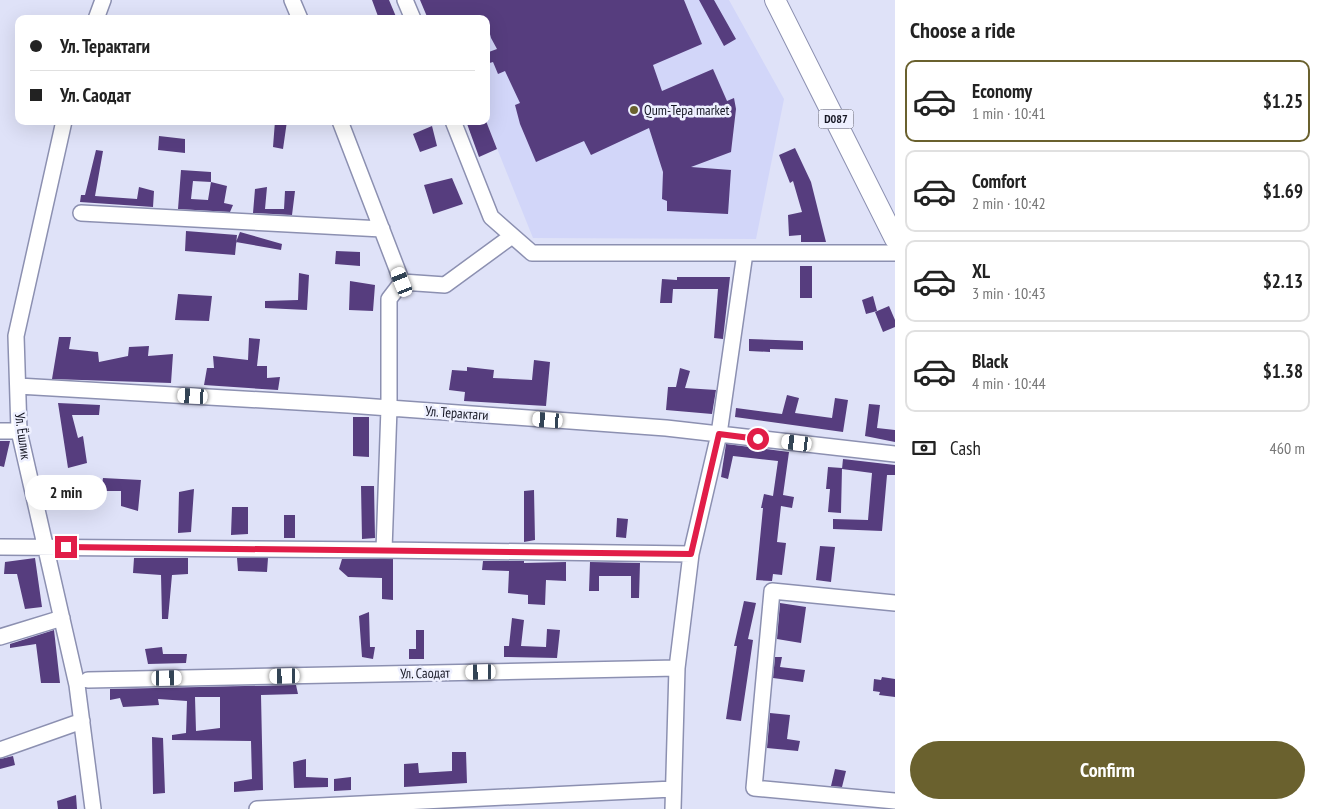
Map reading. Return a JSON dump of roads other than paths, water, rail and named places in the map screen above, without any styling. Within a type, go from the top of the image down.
[{"type":"main road","name":"D087","points":[[775,0],[895,239]]},
{"type":"street","points":[[97,15],[103,0]]},
{"type":"street","points":[[292,0],[298,15]]},
{"type":"street","points":[[405,0],[411,15]]},
{"type":"street","name":"Ул. Ёшлик","points":[[63,125],[16,336],[19,431],[77,685],[93,809]]},
{"type":"street","points":[[342,125],[402,282]]},
{"type":"street","points":[[455,125],[491,217],[532,253],[895,253]]},
{"type":"street","points":[[81,213],[382,229]]},
{"type":"street","points":[[402,282],[445,284],[512,236]]},
{"type":"street","points":[[673,809],[677,668],[691,554],[719,434],[745,253]]},
{"type":"street","points":[[384,550],[389,408],[389,299],[402,282]]},
{"type":"street","name":"Ул. Терактаги","points":[[18,386],[389,408],[719,434],[895,454]]},
{"type":"street","points":[[0,431],[19,431]]},
{"type":"street","points":[[0,547],[691,554]]},
{"type":"street","points":[[895,603],[772,591],[754,788],[895,801]]},
{"type":"street","points":[[0,637],[62,618]]},
{"type":"street","name":"Ул. Саодат","points":[[88,680],[677,668]]},
{"type":"street","points":[[0,750],[82,721]]},
{"type":"street","points":[[257,809],[673,789]]},
{"type":"place","name":"Qum-Tepa market","points":[[634,110]]}]
